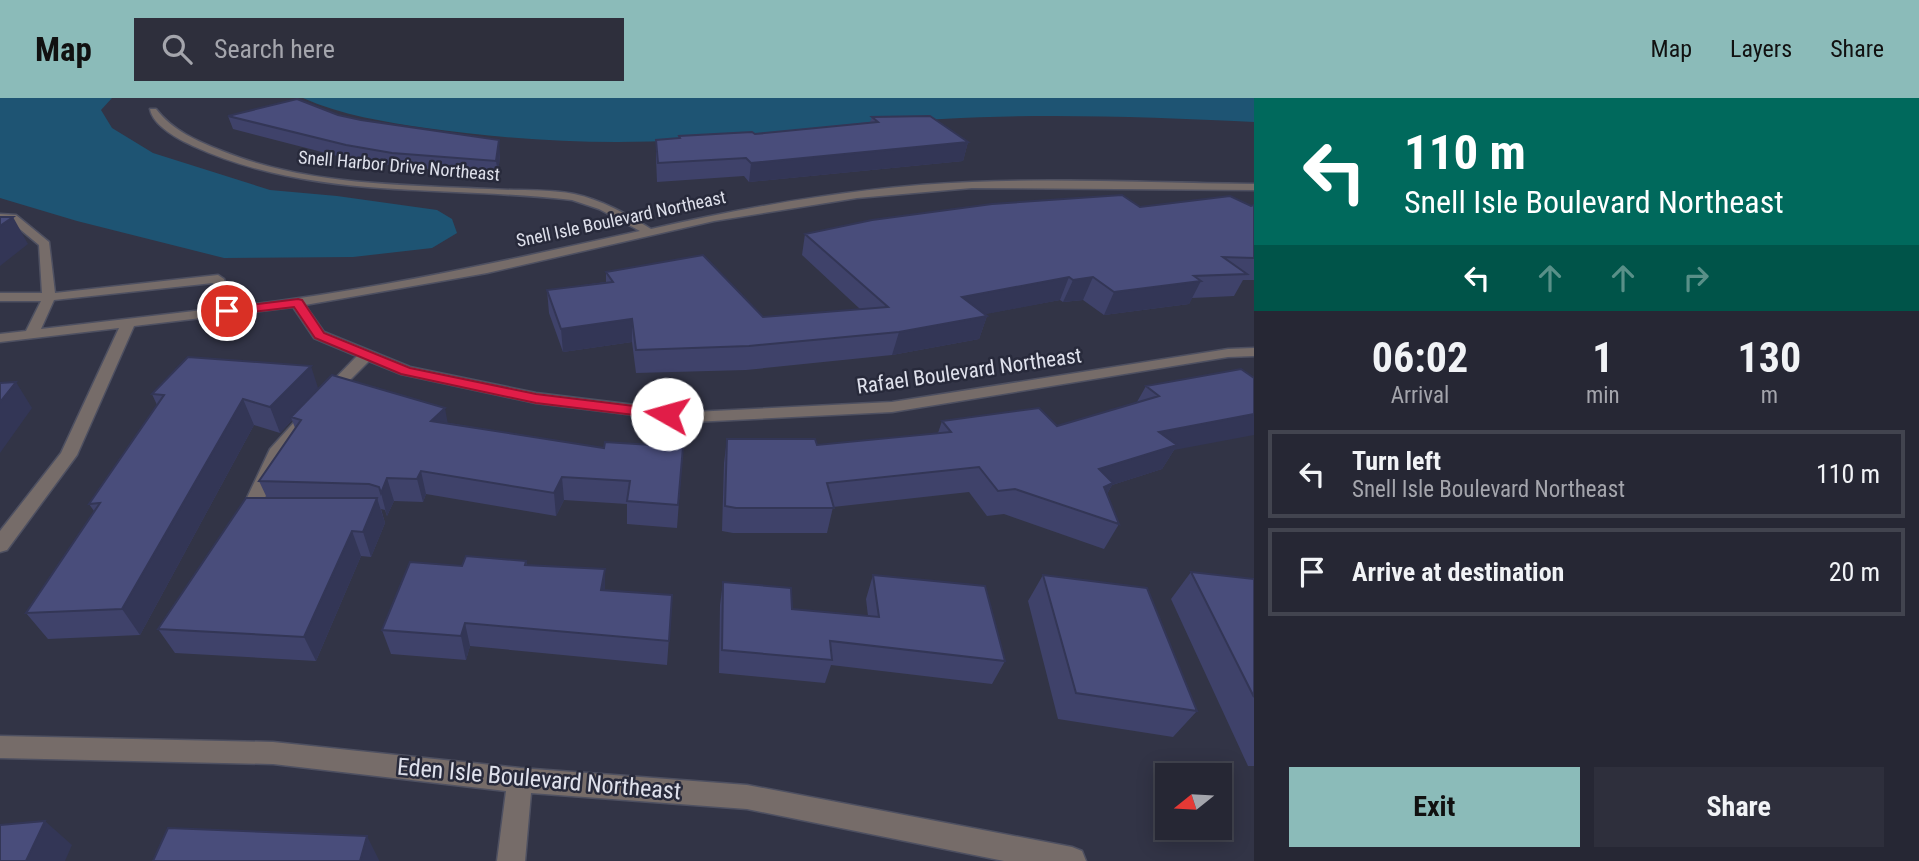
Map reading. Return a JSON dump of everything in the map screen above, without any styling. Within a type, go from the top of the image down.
[{"type":"street","name":"Snell Harbor Drive Northeast","points":[[153,111],[162,123],[184,138],[219,155],[269,169],[322,179],[388,186],[574,198],[621,214],[649,232]]},
{"type":"street","name":"Snell Isle Boulevard Northeast","points":[[0,338],[298,303],[487,269],[649,232],[794,203],[939,186],[1254,187]]},
{"type":"street","points":[[0,217],[12,217],[45,244],[49,297],[32,335]]},
{"type":"street","points":[[0,297],[49,297],[218,279],[227,311]]},
{"type":"street","name":"Rafael Boulevard Northeast","points":[[298,303],[319,335],[406,371],[536,398],[693,418],[892,407],[1228,353],[1254,352]]},
{"type":"street","points":[[0,545],[69,454],[128,324]]},
{"type":"street","points":[[288,515],[263,515],[256,499],[278,450],[366,355]]},
{"type":"street","name":"Eden Isle Boulevard Northeast","points":[[0,747],[273,753],[520,780],[747,797],[1072,861]]},
{"type":"street","points":[[511,861],[520,780]]},
{"type":"water","points":[[0,98],[112,98],[101,110],[112,128],[153,153],[270,190],[437,210],[452,219],[457,233],[432,248],[353,257],[224,258],[77,221],[0,198]]},
{"type":"water","points":[[303,98],[1254,98],[1254,122],[1098,116],[981,117],[684,140],[587,142],[490,136],[411,126],[348,113]]},
{"type":"building","points":[[297,99],[338,115],[361,120],[499,140],[496,161],[392,153],[346,145],[228,116]]},
{"type":"building","points":[[930,116],[968,142],[751,163],[746,158],[658,163],[656,140],[680,138],[679,136],[755,134],[878,122],[872,117]]},
{"type":"building","points":[[1122,195],[1140,207],[1230,196],[1254,205],[1254,258],[1223,257],[1247,274],[1194,276],[1201,281],[1114,292],[1093,277],[1073,280],[1069,277],[962,297],[987,316],[899,332],[749,346],[636,350],[632,319],[561,329],[547,290],[613,282],[606,272],[703,255],[763,317],[888,307],[805,234],[872,220],[992,204]]},
{"type":"building","points":[[0,217],[13,217],[0,226]]},
{"type":"building","points":[[188,357],[311,366],[270,407],[243,399],[122,609],[26,613],[100,503],[89,504],[164,395],[152,394]]},
{"type":"building","points":[[1241,369],[1254,378],[1254,414],[1159,432],[1177,445],[1099,469],[1113,483],[1104,487],[1119,524],[1015,489],[998,491],[979,467],[827,483],[834,508],[725,506],[727,439],[815,439],[817,445],[951,432],[942,421],[1039,408],[1057,426],[1159,396],[1146,386]]},
{"type":"building","points":[[332,375],[445,408],[431,421],[604,448],[605,442],[683,447],[678,505],[627,501],[630,481],[562,477],[554,493],[421,471],[417,479],[387,478],[381,493],[379,487],[369,484],[259,481],[301,420],[291,417]]},
{"type":"building","points":[[16,382],[0,402],[0,383]]},
{"type":"building","points":[[246,498],[377,498],[363,532],[352,531],[304,637],[158,629]]},
{"type":"building","points":[[466,556],[526,561],[525,565],[605,569],[601,590],[672,595],[669,641],[465,623],[461,636],[382,630],[410,562],[462,566]]},
{"type":"building","points":[[1191,572],[1254,579],[1254,697]]},
{"type":"building","points":[[873,575],[985,586],[1005,661],[830,641],[832,660],[722,650],[723,582],[791,588],[792,609],[879,617]]},
{"type":"building","points":[[1043,575],[1147,588],[1197,711],[1076,693]]},
{"type":"building","points":[[45,821],[26,861],[0,861],[0,825]]},
{"type":"building","points":[[168,828],[367,836],[360,861],[153,861]]},
{"type":"route","points":[[227,311],[298,303],[319,335],[406,371],[536,398],[667,414]]}]
